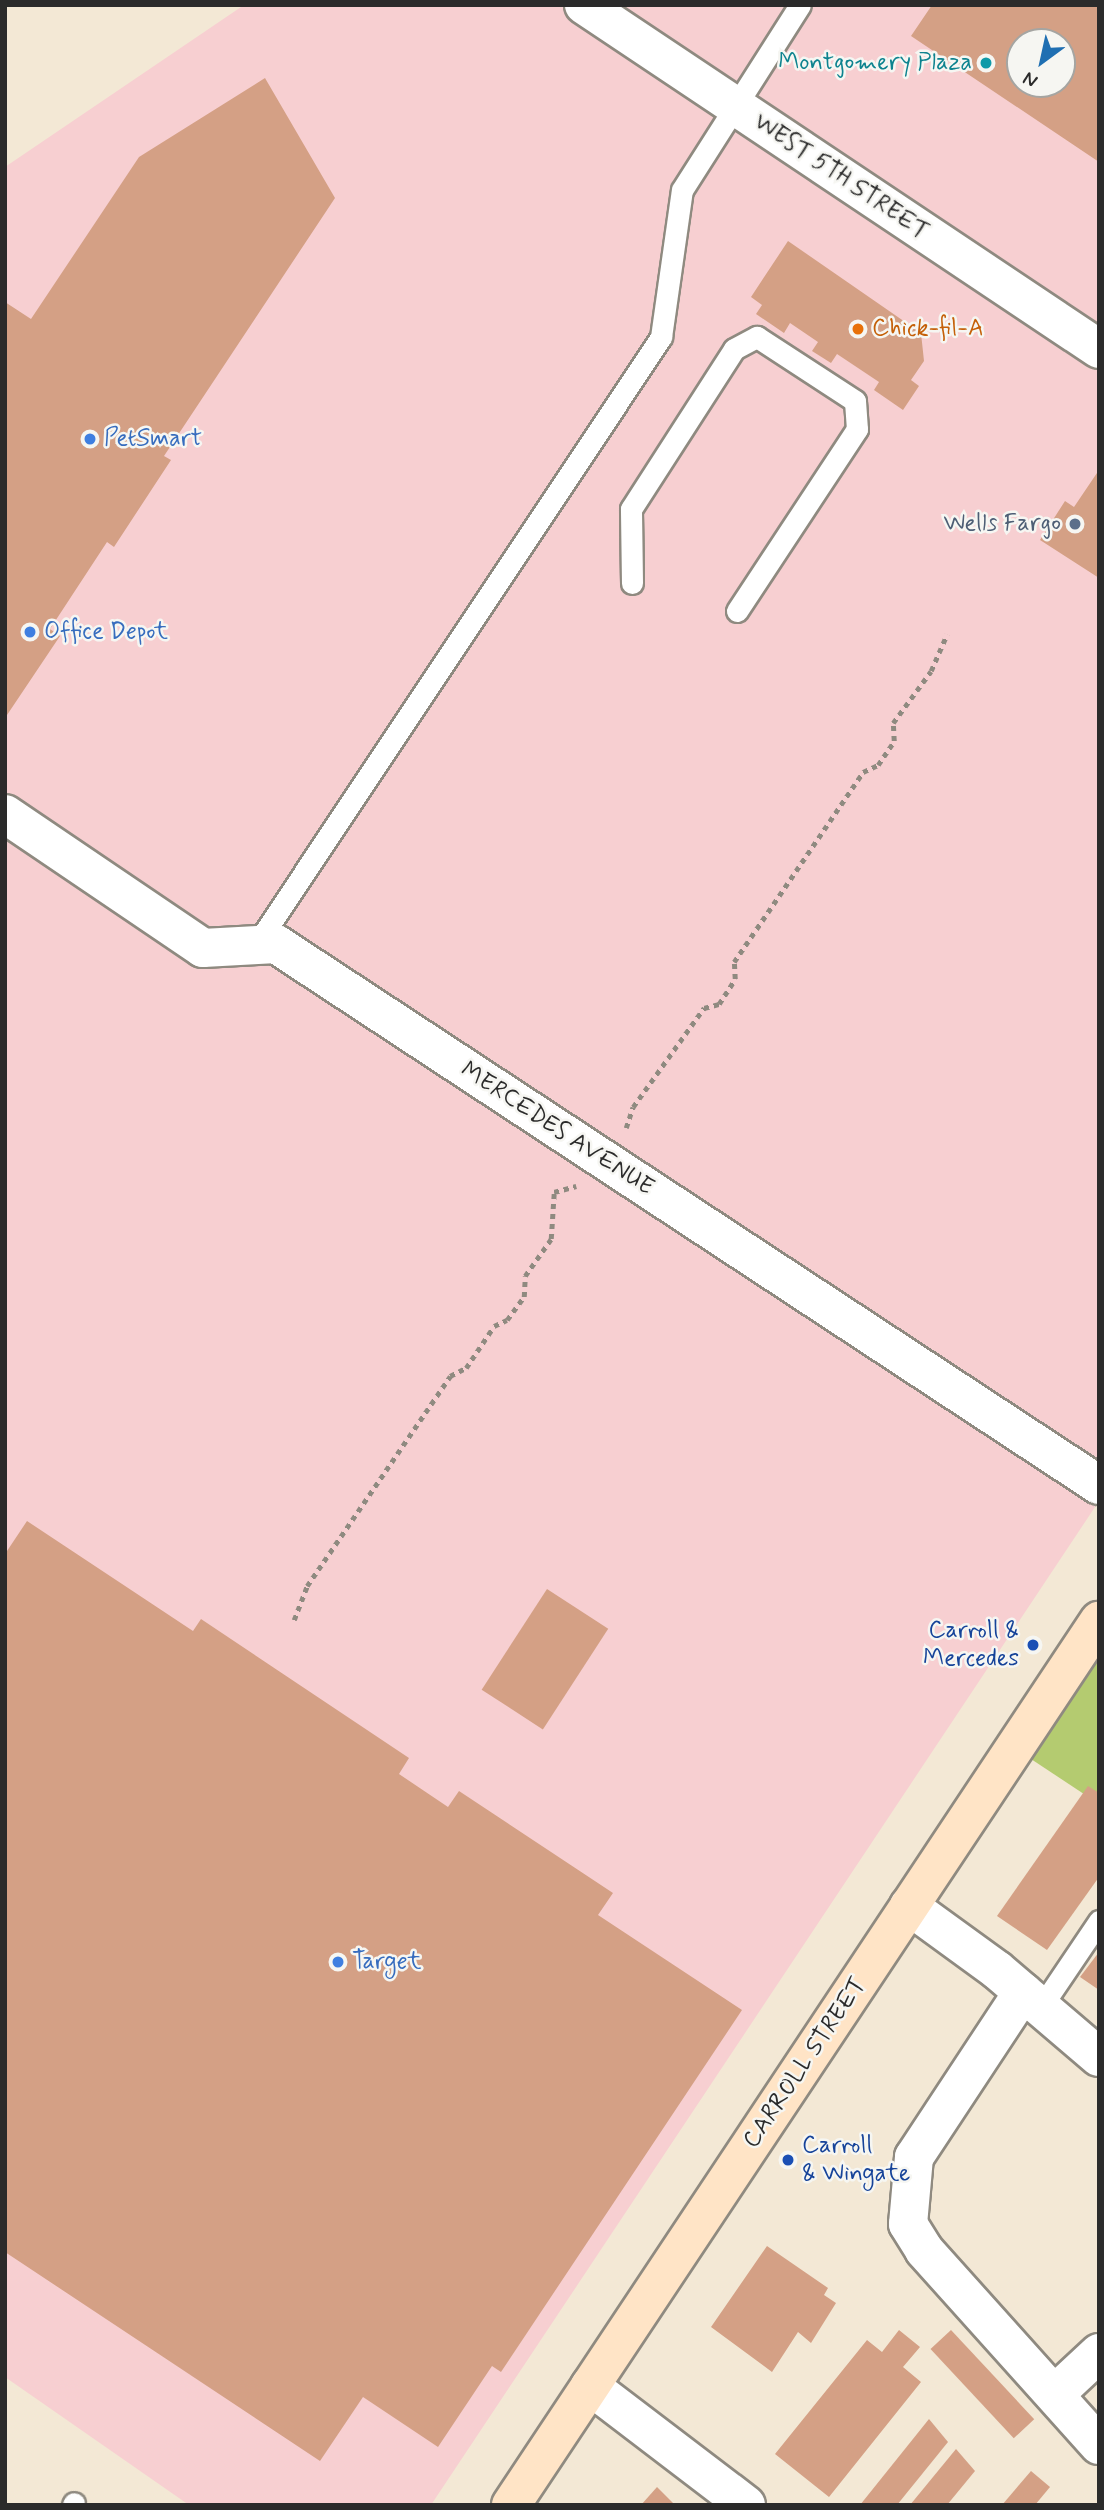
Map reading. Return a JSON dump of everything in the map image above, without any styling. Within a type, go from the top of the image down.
[{"type":"street","name":"WEST 5TH STREET","points":[[584,5],[1099,349]]},
{"type":"street","name":"MERCEDES AVENUE","points":[[5,814],[203,948],[276,944],[1099,1485]]},
{"type":"street","name":"CARROLL STREET","points":[[511,2505],[1099,1621]]},
{"type":"street","points":[[909,1906],[1032,2000],[1099,2057]]},
{"type":"street","points":[[1032,2000],[914,2157],[908,2224],[924,2250],[1099,2445]]},
{"type":"street","points":[[1055,2394],[1099,2353]]},
{"type":"street","points":[[590,2386],[746,2505]]},
{"type":"lane","points":[[256,945],[661,337],[682,190],[800,5]]},
{"type":"lane","points":[[632,583],[631,509],[734,349],[757,337],[855,401],[857,429],[737,611]]},
{"type":"lane","points":[[1032,2000],[1099,1921]]},
{"type":"shaded area","points":[[244,5],[1099,5],[1099,1501],[431,2505],[189,2505],[5,2377],[5,167]]},
{"type":"green space","points":[[1099,1651],[1099,1804],[1031,1759]]},
{"type":"building","name":"Montgomery Plaza","points":[[932,5],[1099,5],[1099,162],[911,36]]},
{"type":"building","points":[[265,78],[335,198],[164,456],[171,460],[114,547],[107,542],[50,629],[60,636],[5,718],[5,302],[31,319],[139,157]]},
{"type":"building","name":"Chick-fil-A","points":[[788,241],[921,333],[924,361],[911,380],[919,386],[903,410],[874,390],[879,382],[837,354],[831,363],[812,351],[818,342],[790,323],[784,333],[756,314],[762,305],[751,297]]},
{"type":"building","name":"Wells Fargo","points":[[1099,470],[1099,578],[1040,540],[1065,501],[1074,507]]},
{"type":"building","name":"Target","points":[[27,1521],[193,1631],[201,1619],[409,1758],[399,1774],[448,1807],[459,1791],[613,1893],[598,1915],[742,2010],[501,2372],[492,2366],[438,2447],[363,2397],[320,2461],[5,2252],[5,1554]]},
{"type":"building","points":[[547,1589],[608,1629],[543,1729],[482,1690]]},
{"type":"building","points":[[1088,1786],[1099,1793],[1099,1877],[1047,1950],[997,1916]]},
{"type":"building","points":[[1099,1952],[1099,1990],[1080,1977]]},
{"type":"building","points":[[767,2246],[828,2288],[824,2295],[836,2303],[811,2343],[798,2332],[772,2372],[711,2327]]},
{"type":"building","points":[[899,2330],[920,2347],[903,2367],[921,2382],[829,2497],[775,2454],[867,2340],[882,2352]]},
{"type":"building","points":[[951,2330],[1034,2419],[1014,2438],[931,2349]]},
{"type":"building","points":[[929,2419],[948,2442],[897,2505],[860,2505]]},
{"type":"building","points":[[956,2449],[975,2471],[947,2505],[910,2505]]},
{"type":"building","points":[[1031,2471],[1050,2487],[1035,2505],[1002,2505]]},
{"type":"building","points":[[657,2487],[675,2505],[641,2505]]},
{"type":"place","name":"Montgomery Plaza","points":[[986,63]]},
{"type":"place","name":"Chick-fil-A","points":[[858,329]]},
{"type":"place","name":"PetSmart","points":[[90,439]]},
{"type":"place","name":"Wells Fargo","points":[[1075,524]]},
{"type":"place","name":"Office Depot","points":[[30,632]]},
{"type":"place","name":"Carroll & Mercedes","points":[[1033,1645]]},
{"type":"place","name":"Target","points":[[338,1962]]},
{"type":"place","name":"Carroll & Wingate","points":[[788,2160]]}]
